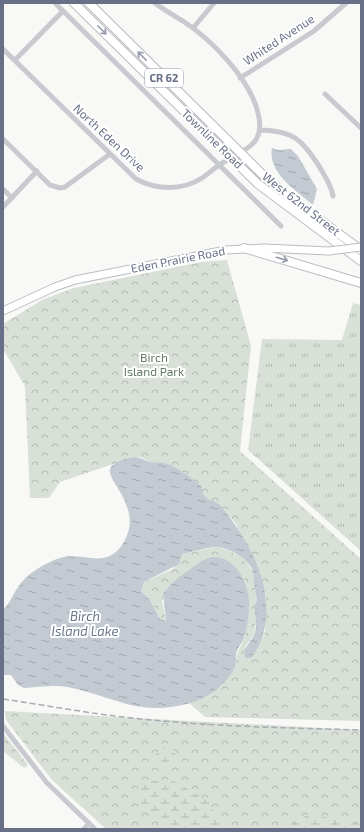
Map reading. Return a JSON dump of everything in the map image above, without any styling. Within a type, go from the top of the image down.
[{"type":"main road","name":"Townline Road","points":[[74,3],[231,158],[283,204],[361,261]]},
{"type":"main road","name":"West 62nd Street","points":[[89,3],[240,152],[287,195],[361,248]]},
{"type":"main road","name":"Eden Prairie Road","points":[[3,311],[49,289],[75,280],[211,252],[244,248],[329,251],[361,248]]},
{"type":"main road","points":[[244,248],[361,283]]},
{"type":"street","points":[[55,3],[280,226]]},
{"type":"street","points":[[155,3],[193,28],[220,52],[240,78],[255,104],[260,130],[273,130],[292,135],[304,144],[332,186],[333,196]]},
{"type":"street","points":[[193,28],[214,3]]},
{"type":"street","name":"Whited Avenue","points":[[240,78],[314,31],[346,3]]},
{"type":"street","points":[[15,60],[63,11]]},
{"type":"street","name":"North Eden Drive","points":[[3,49],[136,179],[145,184],[164,188],[195,182],[258,139],[260,130]]},
{"type":"street","points":[[325,94],[361,128]]},
{"type":"street","points":[[3,139],[54,187],[65,187],[110,154]]},
{"type":"street","points":[[3,207],[37,171]]},
{"type":"street","points":[[3,189],[12,198]]},
{"type":"street","points":[[3,726],[47,783],[95,829]]},
{"type":"street","points":[[84,829],[89,823]]},
{"type":"green space","name":"Birch Island Park","points":[[227,260],[251,346],[240,451],[361,559],[361,721],[205,717],[189,703],[207,695],[236,664],[238,652],[246,630],[249,607],[246,584],[243,577],[176,580],[167,588],[162,601],[166,621],[160,619],[150,600],[141,591],[144,582],[173,569],[182,554],[216,547],[228,550],[241,557],[254,573],[254,585],[257,593],[254,634],[245,647],[257,651],[265,632],[266,596],[236,524],[222,507],[211,502],[163,463],[151,462],[140,457],[134,457],[60,482],[49,498],[30,498],[25,386],[3,349],[3,324],[42,300],[74,288],[201,262]]},
{"type":"green space","points":[[353,303],[361,305],[361,551],[248,450],[262,339],[342,340]]},
{"type":"green space","points":[[5,711],[361,730],[361,829],[106,829],[52,780],[6,720]]},
{"type":"green space","points":[[3,733],[28,765],[24,768],[3,751]]},
{"type":"green space","points":[[163,747],[173,749],[176,756],[173,763],[164,766],[149,761]]},
{"type":"green space","points":[[172,780],[209,802],[219,823],[225,829],[181,830],[169,827],[148,814],[140,803],[138,796],[139,788],[152,781]]},
{"type":"green space","points":[[311,813],[361,824],[361,829],[284,829]]},
{"type":"water","points":[[272,148],[278,150],[291,149],[298,156],[317,189],[313,205],[285,181],[279,173],[274,165]]},
{"type":"water","name":"Birch Island Lake","points":[[134,457],[151,462],[164,463],[184,473],[201,486],[202,492],[207,498],[223,508],[241,534],[255,560],[264,588],[266,619],[260,645],[251,658],[245,658],[246,648],[254,635],[256,628],[254,606],[257,598],[252,569],[249,564],[239,555],[227,549],[215,547],[207,548],[182,554],[179,564],[144,582],[141,591],[150,600],[160,619],[166,621],[163,594],[171,584],[182,575],[201,561],[212,557],[223,559],[236,568],[248,591],[248,622],[243,639],[236,653],[236,664],[232,673],[216,690],[194,702],[170,707],[155,708],[128,704],[88,692],[60,686],[24,688],[18,685],[11,675],[3,675],[3,609],[10,602],[16,590],[26,577],[42,566],[68,556],[93,558],[108,557],[122,545],[128,532],[130,520],[124,498],[110,474],[110,469],[117,462]]},
{"type":"railway","points":[[3,699],[103,714],[163,721],[237,726],[361,730]]}]
